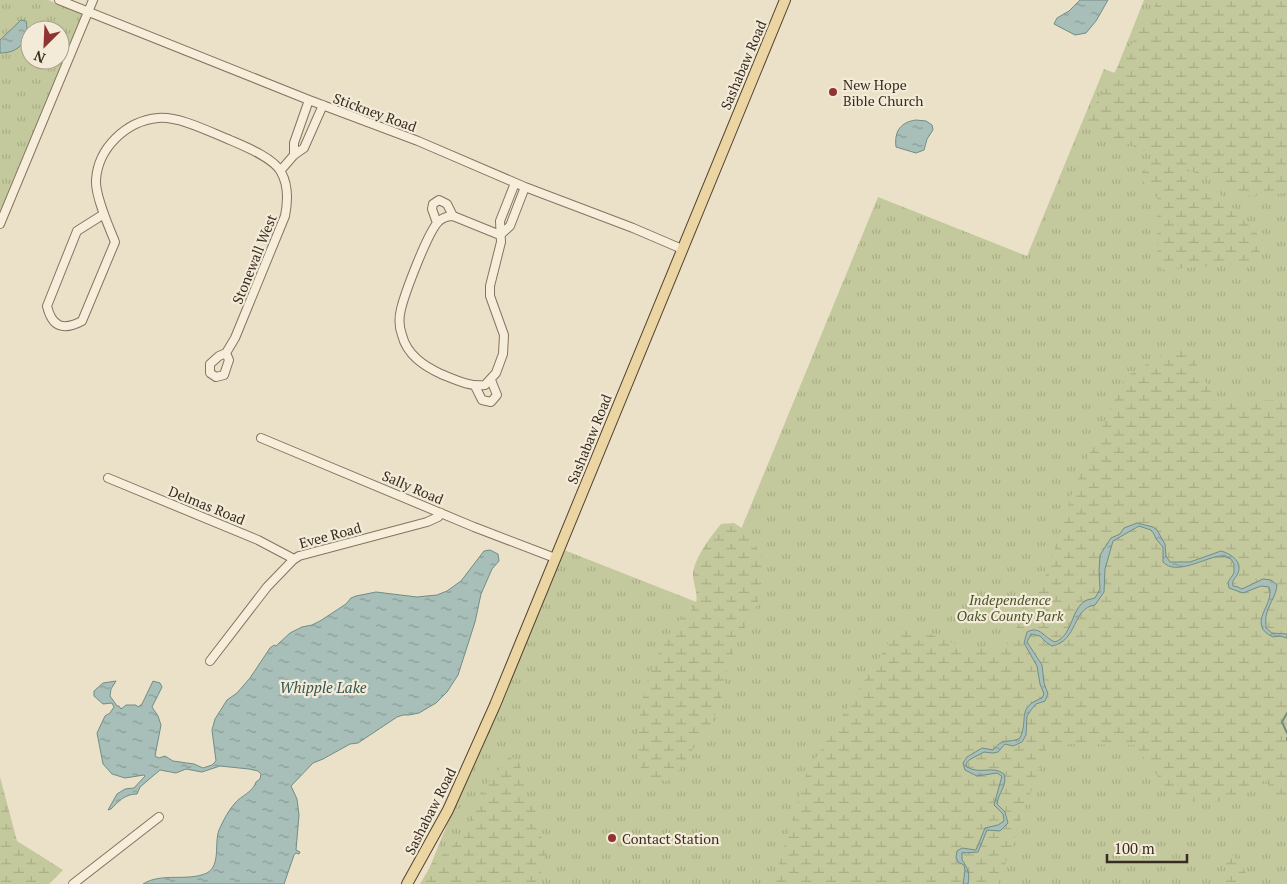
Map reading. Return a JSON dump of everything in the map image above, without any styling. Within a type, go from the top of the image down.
[{"type":"main road","name":"Sashabaw Road","points":[[407,884],[439,828],[495,705],[785,0]]},
{"type":"street","name":"Stickney Road","points":[[59,0],[323,106],[418,141],[515,183],[633,228],[682,249]]},
{"type":"street","points":[[0,224],[92,0]]},
{"type":"street","points":[[294,155],[294,143],[309,100]]},
{"type":"street","points":[[104,214],[77,231],[47,306],[50,316],[58,325],[70,327],[82,321],[115,242],[104,214],[96,181],[100,161],[109,146],[122,131],[139,122],[158,118],[180,120],[244,146],[272,162],[281,170],[294,155],[304,148],[323,106]]},
{"type":"street","points":[[301,123],[313,128]]},
{"type":"street","name":"Stonewall West","points":[[226,353],[235,338],[285,216],[288,201],[281,170]]},
{"type":"street","points":[[500,235],[453,216],[445,216],[434,227],[407,289],[400,321],[402,335],[407,348],[422,364],[475,386],[485,385],[491,380],[499,366],[504,346],[504,335],[490,296],[490,286],[501,242],[500,221],[515,183]]},
{"type":"street","points":[[500,235],[510,226],[526,187]]},
{"type":"street","points":[[437,223],[432,209],[433,204],[439,200],[447,204],[453,216]]},
{"type":"street","points":[[475,386],[482,400],[491,402],[497,395],[491,380]]},
{"type":"street","name":"Sally Road","points":[[261,438],[555,558]]},
{"type":"street","name":"Delmas Road","points":[[108,478],[249,536],[294,559]]},
{"type":"street","name":"Evee Road","points":[[210,661],[267,587],[294,559],[299,556],[427,522],[438,517],[441,513]]},
{"type":"street","points":[[73,884],[159,817]]},
{"type":"green space","points":[[0,0],[48,0],[83,14],[70,45],[70,20],[20,20],[20,70],[60,70],[0,215]]},
{"type":"green space","name":"Independence Oaks County Park","points":[[1144,0],[1287,0],[1287,884],[423,884],[559,548],[709,607],[878,197],[1027,256],[1104,69],[1115,73]]},
{"type":"green space","points":[[1158,0],[1287,0],[1287,193],[1250,196],[1156,156],[1219,193],[1260,237],[1259,262],[1158,270],[1157,217],[1163,205],[1139,177],[1154,155],[1083,125]]},
{"type":"green space","points":[[1185,342],[1217,404],[1287,399],[1287,809],[1265,780],[1236,801],[1177,802],[1134,745],[1072,744],[1047,747],[998,884],[773,884],[807,772],[901,623],[964,647],[1004,650],[1047,573],[1073,490],[1125,377]]},
{"type":"green space","points":[[734,523],[748,532],[756,546],[762,561],[763,587],[757,605],[737,642],[728,666],[720,705],[710,725],[670,782],[650,778],[637,763],[639,720],[645,689],[663,645],[680,620],[696,604],[697,596],[693,577],[696,564],[703,549],[721,524]]},
{"type":"green space","points":[[510,756],[520,763],[525,791],[528,800],[536,812],[536,824],[541,833],[545,855],[536,884],[420,884],[434,860],[447,852],[466,831],[474,817],[475,802]]},
{"type":"green space","points":[[0,777],[17,841],[63,870],[49,884],[0,884]]},
{"type":"green space","points":[[1227,850],[1239,862],[1253,884],[1224,884],[1227,873],[1222,860]]},
{"type":"water","points":[[1080,0],[1108,0],[1096,21],[1086,33],[1075,35],[1054,24],[1057,18],[1069,11]]},
{"type":"water","points":[[20,21],[20,46],[18,48],[13,51],[0,53],[0,40]]},
{"type":"water","points":[[916,120],[926,121],[932,125],[933,130],[927,139],[924,150],[916,153],[896,147],[897,132],[906,123]]},
{"type":"water","points":[[1137,523],[1153,527],[1157,530],[1165,544],[1166,556],[1170,562],[1190,562],[1221,551],[1229,554],[1238,563],[1239,571],[1233,581],[1233,586],[1242,589],[1263,579],[1271,580],[1277,585],[1266,614],[1266,628],[1272,633],[1287,634],[1287,638],[1273,637],[1265,632],[1262,626],[1261,620],[1269,600],[1269,587],[1261,586],[1243,593],[1229,588],[1228,582],[1234,573],[1234,564],[1231,559],[1220,556],[1183,567],[1169,566],[1163,562],[1163,547],[1151,530],[1139,526],[1113,541],[1105,569],[1104,592],[1095,605],[1088,607],[1082,612],[1071,632],[1060,643],[1052,646],[1040,636],[1031,634],[1027,642],[1042,665],[1044,683],[1048,694],[1045,701],[1036,704],[1027,716],[1026,735],[1022,742],[1013,746],[1005,744],[998,752],[984,752],[969,760],[966,764],[967,767],[972,769],[995,770],[1004,774],[1005,782],[997,804],[1005,812],[1008,823],[1000,831],[987,830],[978,852],[962,853],[962,860],[969,874],[968,884],[963,884],[964,865],[958,862],[956,857],[957,851],[962,848],[976,850],[985,828],[998,825],[1004,821],[1003,814],[994,805],[1002,776],[997,773],[977,776],[965,770],[963,763],[967,757],[982,748],[993,750],[1000,743],[1020,738],[1026,710],[1034,702],[1042,698],[1044,694],[1037,666],[1024,643],[1027,632],[1031,630],[1039,631],[1055,642],[1061,639],[1066,634],[1078,609],[1087,600],[1095,598],[1100,589],[1100,555],[1111,538],[1120,534],[1124,528]]},
{"type":"water","name":"Whipple Lake","points":[[490,550],[498,554],[499,561],[492,569],[481,594],[475,622],[458,675],[447,692],[436,703],[419,713],[397,717],[358,743],[350,744],[313,763],[291,786],[297,799],[299,815],[296,850],[300,852],[294,855],[284,884],[143,884],[158,878],[191,877],[207,873],[214,865],[219,830],[230,809],[252,789],[260,779],[261,774],[258,771],[249,769],[220,766],[202,772],[186,769],[176,773],[160,770],[140,787],[137,794],[126,797],[108,810],[117,794],[125,789],[134,788],[145,776],[125,778],[112,774],[103,764],[97,733],[105,716],[114,707],[112,703],[103,704],[94,696],[94,691],[103,683],[116,681],[111,689],[110,696],[117,706],[121,709],[126,705],[136,705],[138,707],[142,704],[153,681],[160,683],[162,687],[152,707],[161,725],[155,756],[159,758],[165,756],[173,761],[194,764],[203,768],[212,765],[216,761],[212,730],[215,719],[227,700],[237,693],[250,678],[270,648],[274,645],[276,646],[290,633],[320,621],[356,596],[376,592],[417,597],[437,595],[447,591],[461,581],[484,551]]},
{"type":"waterway","points":[[1287,713],[1282,722],[1287,733]]},
{"type":"place","name":"New Hope Bible Church","points":[[833,92]]},
{"type":"place","name":"Contact Station","points":[[612,838]]}]
